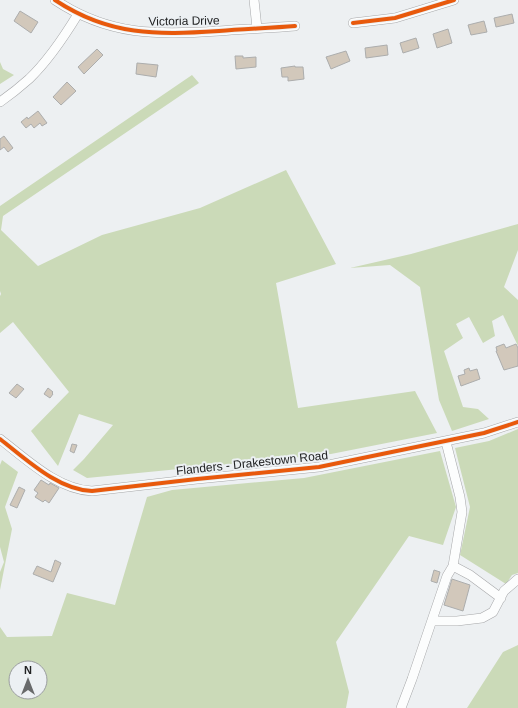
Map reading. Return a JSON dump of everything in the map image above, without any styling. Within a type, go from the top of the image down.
[{"type":"street","name":"Victoria Drive","points":[[55,0],[78,14],[112,26],[145,33],[173,34],[295,26]]},
{"type":"street","points":[[254,0],[256,28]]},
{"type":"street","points":[[420,0],[422,10]]},
{"type":"street","points":[[353,23],[383,20],[454,0]]},
{"type":"street","points":[[0,102],[29,79],[40,67],[51,54],[78,14]]},
{"type":"street","name":"Flanders - Drakestown Road","points":[[0,439],[65,486],[77,490],[92,491],[197,478],[320,467],[446,442],[484,433],[518,422]]},
{"type":"street","points":[[401,708],[447,576],[453,566],[461,520],[462,505],[446,442]]},
{"type":"street","points":[[453,566],[470,575],[501,598]]},
{"type":"street","points":[[432,620],[457,621],[482,618],[492,612],[504,591],[518,579]]},
{"type":"green space","points":[[0,62],[3,69],[14,75],[0,84]]},
{"type":"green space","points":[[192,75],[199,83],[3,216],[1,230],[38,266],[102,235],[200,208],[286,170],[336,264],[276,283],[298,408],[415,391],[437,433],[331,454],[87,478],[73,470],[113,425],[79,414],[58,466],[31,431],[69,392],[13,322],[0,333],[0,206]]},
{"type":"green space","points":[[518,224],[518,250],[504,287],[518,300],[518,346],[503,315],[492,321],[495,336],[483,343],[469,317],[456,324],[463,338],[444,351],[463,407],[478,409],[489,419],[452,431],[439,400],[420,287],[390,265],[350,268],[411,254]]},
{"type":"green space","points":[[518,429],[518,573],[512,575],[506,584],[460,555],[470,507],[455,448],[489,441]]},
{"type":"green space","points":[[440,451],[456,507],[443,545],[409,536],[336,642],[349,692],[346,708],[0,708],[0,627],[7,637],[52,636],[67,593],[115,605],[147,497],[172,490],[304,478]]},
{"type":"green space","points":[[2,460],[18,472],[5,507],[12,529],[0,590],[0,572],[4,562],[0,547],[0,465]]},
{"type":"green space","points":[[518,645],[518,708],[467,708],[503,652]]},
{"type":"building","points":[[20,11],[38,22],[31,33],[14,21]]},
{"type":"building","points":[[512,14],[514,23],[496,27],[494,18]]},
{"type":"building","points":[[484,21],[487,32],[471,35],[468,25]]},
{"type":"building","points":[[448,29],[452,43],[437,48],[433,34]]},
{"type":"building","points":[[416,38],[419,48],[403,53],[400,43]]},
{"type":"building","points":[[387,45],[388,55],[366,58],[365,48]]},
{"type":"building","points":[[97,49],[103,55],[84,74],[78,67]]},
{"type":"building","points":[[346,51],[350,61],[331,69],[326,57]]},
{"type":"building","points":[[235,56],[243,56],[243,58],[256,57],[256,67],[236,69]]},
{"type":"building","points":[[137,63],[158,65],[156,77],[136,74]]},
{"type":"building","points":[[295,66],[303,67],[304,79],[288,81],[288,77],[282,77],[281,68]]},
{"type":"building","points":[[67,82],[76,91],[61,105],[53,97]]},
{"type":"building","points":[[38,111],[47,123],[42,126],[40,123],[34,128],[31,124],[26,128],[21,122],[27,117],[28,119]]},
{"type":"building","points":[[4,136],[13,148],[8,152],[4,147],[0,150],[0,139]]},
{"type":"building","points":[[504,344],[506,348],[516,344],[518,348],[518,366],[504,370],[496,351],[496,347]]},
{"type":"building","points":[[469,368],[470,371],[477,369],[480,379],[461,386],[458,376],[465,374],[464,370]]},
{"type":"building","points":[[17,384],[24,389],[16,398],[9,393]]},
{"type":"building","points":[[48,388],[53,392],[50,398],[44,394]]},
{"type":"building","points":[[72,444],[77,445],[74,453],[70,451]]},
{"type":"building","points":[[41,480],[49,485],[50,483],[59,488],[49,503],[45,500],[43,502],[35,497],[38,493],[34,490]]},
{"type":"building","points":[[19,487],[25,490],[17,508],[10,505]]},
{"type":"building","points":[[55,560],[61,563],[53,582],[33,574],[37,566],[51,572]]},
{"type":"building","points":[[434,570],[440,572],[437,583],[431,581]]},
{"type":"building","points":[[452,579],[470,585],[463,611],[444,605]]},
{"type":"cycle path","points":[[55,0],[75,12],[95,21],[114,27],[134,30],[175,33],[295,26]]},
{"type":"cycle path","points":[[353,23],[395,18],[454,0]]},
{"type":"cycle path","points":[[0,439],[32,464],[55,479],[79,489],[92,491],[319,467],[484,433],[518,422]]}]
